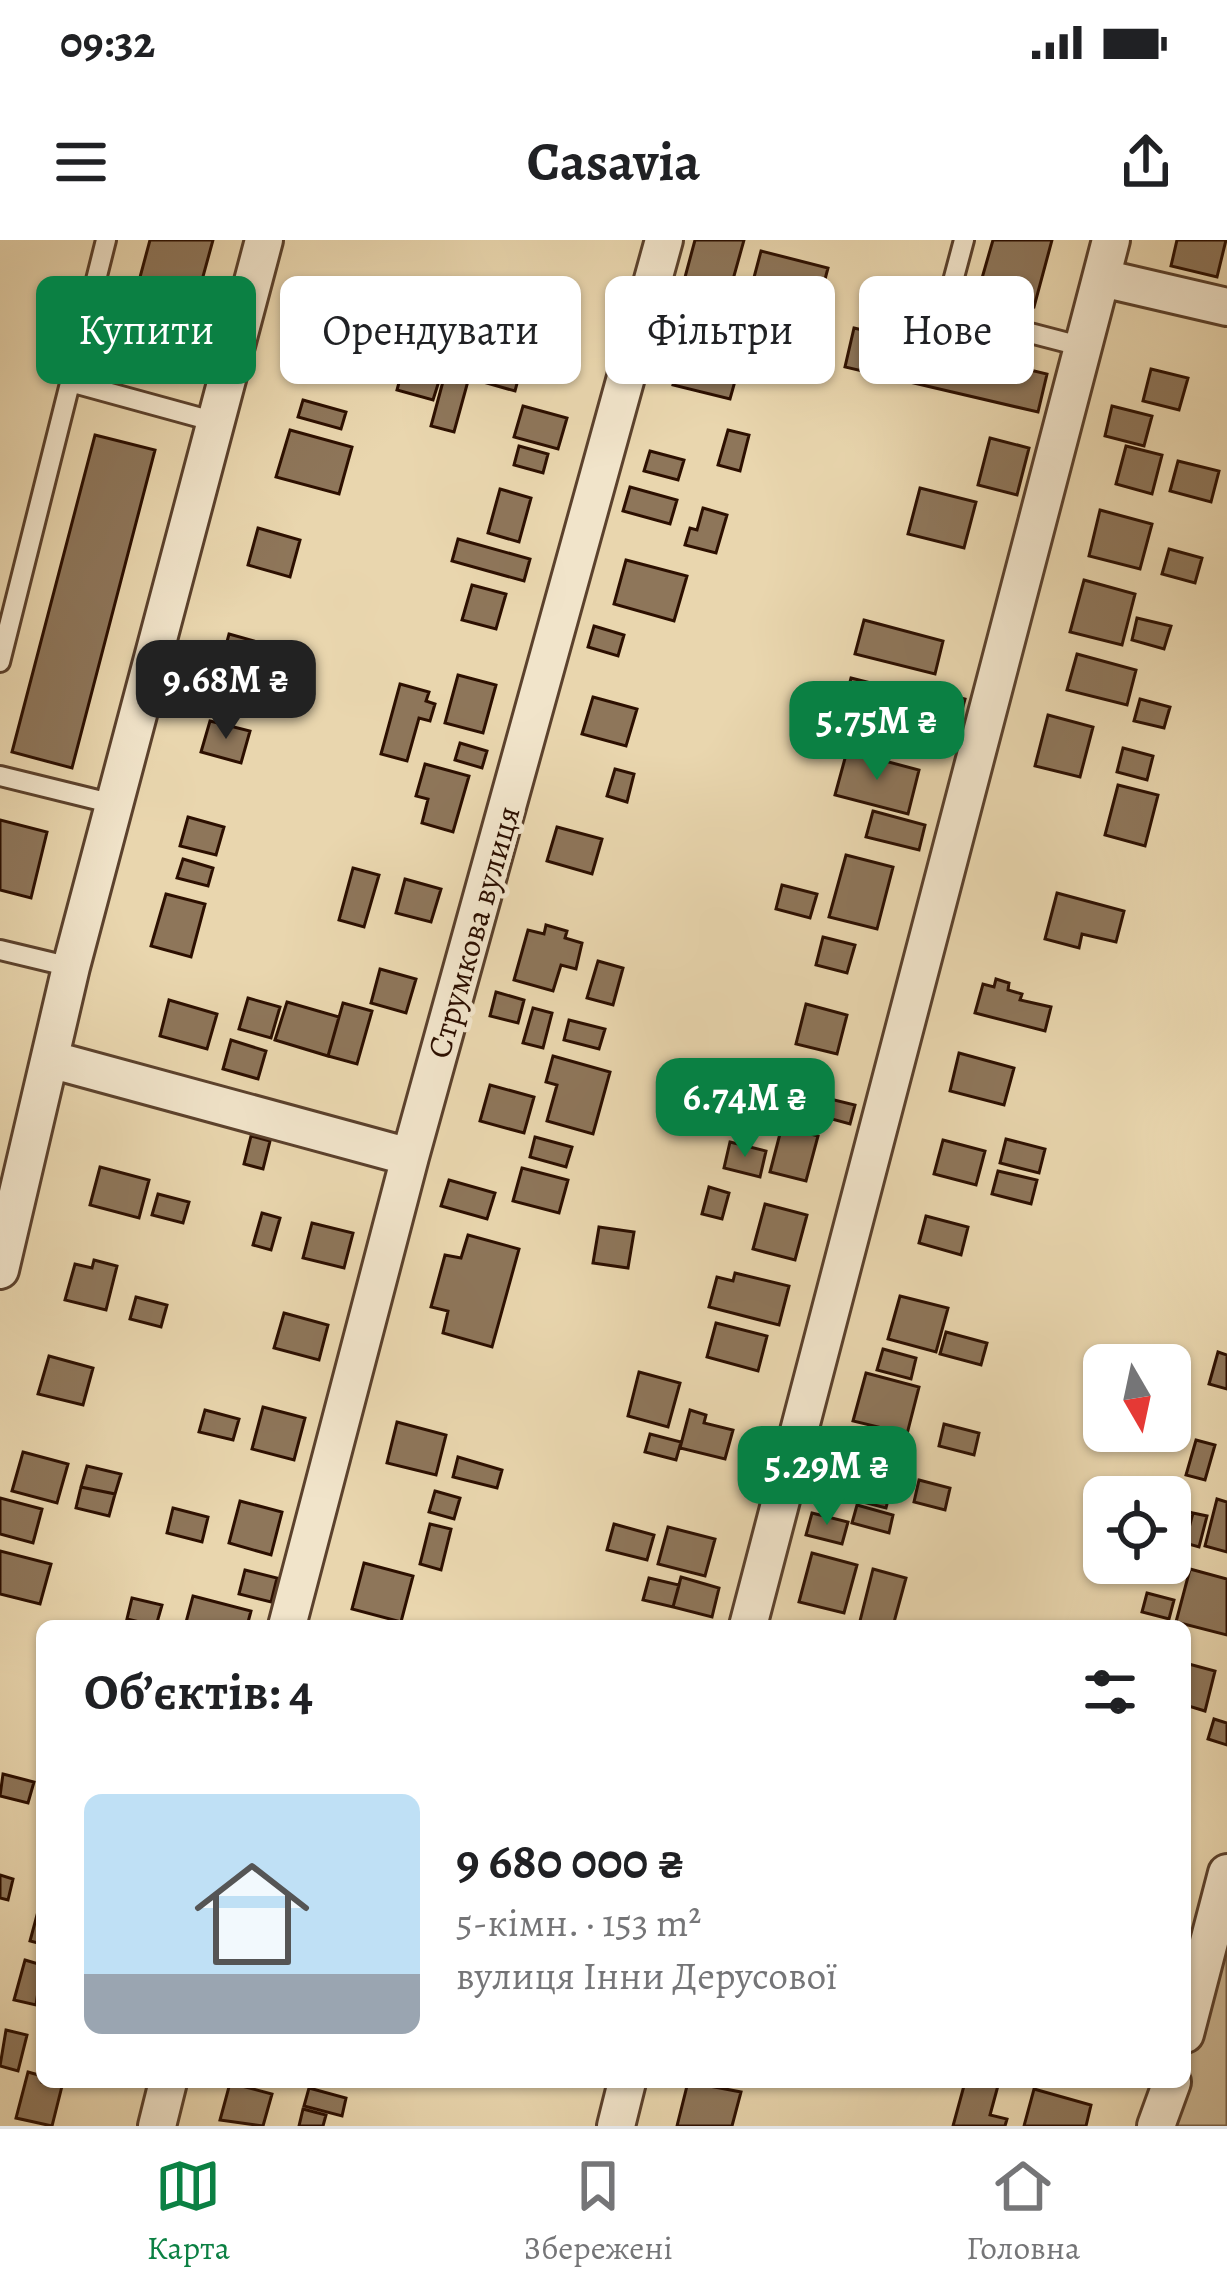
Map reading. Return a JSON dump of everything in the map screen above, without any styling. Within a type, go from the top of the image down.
[{"type":"street","points":[[0,1270],[53,1060],[70,967],[264,240]]},
{"type":"street","name":"Струмкова вулиця","points":[[289,1620],[410,1157],[664,240]]},
{"type":"street","points":[[750,1620],[1111,240]]},
{"type":"street","points":[[1102,278],[1227,307]]},
{"type":"street","points":[[53,1060],[410,1157]]},
{"type":"street","points":[[1191,2011],[1227,1873]]},
{"type":"street","points":[[157,2126],[166,2088]]},
{"type":"street","points":[[616,2126],[626,2088]]},
{"type":"street","points":[[1156,2126],[1170,2088]]},
{"type":"lane","points":[[97,276],[106,240]]},
{"type":"lane","points":[[964,240],[945,311],[1084,347]]},
{"type":"lane","points":[[0,662],[70,384]]},
{"type":"lane","points":[[77,384],[216,422]]},
{"type":"lane","points":[[0,776],[114,804]]},
{"type":"lane","points":[[0,950],[70,967]]},
{"type":"shaded area","points":[[1227,1873],[1227,2126],[1156,2126],[1181,2088],[1191,2088],[1191,2011]]},
{"type":"building","points":[[150,240],[213,240],[203,276],[140,276]]},
{"type":"building","points":[[695,240],[744,240],[734,276],[685,276]]},
{"type":"building","points":[[993,240],[1052,240],[1034,307],[1034,276],[983,276]]},
{"type":"building","points":[[1177,240],[1226,240],[1217,277],[1171,266]]},
{"type":"building","points":[[761,251],[828,268],[826,276],[754,276]]},
{"type":"building","points":[[854,328],[859,329],[859,370],[845,367]]},
{"type":"building","points":[[1151,369],[1188,378],[1179,410],[1143,401]]},
{"type":"building","points":[[1034,371],[1047,374],[1038,412],[918,384],[1034,384]]},
{"type":"building","points":[[399,384],[438,384],[433,400],[397,390]]},
{"type":"building","points":[[442,384],[467,384],[454,432],[431,426]]},
{"type":"building","points":[[490,384],[517,384],[515,391]]},
{"type":"building","points":[[673,384],[734,384],[730,399]]},
{"type":"building","points":[[303,400],[346,412],[341,429],[298,417]]},
{"type":"building","points":[[523,406],[567,418],[558,449],[514,437]]},
{"type":"building","points":[[1112,406],[1152,416],[1144,446],[1105,436]]},
{"type":"building","points":[[290,430],[352,447],[339,494],[276,477]]},
{"type":"building","points":[[728,430],[749,435],[740,471],[718,465]]},
{"type":"building","points":[[95,435],[155,450],[72,768],[12,752]]},
{"type":"building","points":[[990,438],[1029,448],[1017,495],[978,485]]},
{"type":"building","points":[[519,446],[548,454],[543,473],[514,465]]},
{"type":"building","points":[[1126,446],[1162,455],[1152,494],[1116,484]]},
{"type":"building","points":[[650,451],[684,460],[678,480],[644,471]]},
{"type":"building","points":[[1178,461],[1219,471],[1211,502],[1170,491]]},
{"type":"building","points":[[630,487],[677,500],[670,524],[623,511]]},
{"type":"building","points":[[920,488],[976,502],[964,548],[908,534]]},
{"type":"building","points":[[500,489],[531,498],[519,542],[488,533]]},
{"type":"building","points":[[703,508],[727,515],[716,553],[685,545],[690,528],[697,530]]},
{"type":"building","points":[[1100,510],[1152,524],[1140,569],[1089,556]]},
{"type":"building","points":[[258,528],[300,540],[290,577],[248,565]]},
{"type":"building","points":[[458,539],[530,559],[524,581],[452,561]]},
{"type":"building","points":[[1169,549],[1202,558],[1195,583],[1162,574]]},
{"type":"building","points":[[626,560],[687,576],[674,621],[614,604]]},
{"type":"building","points":[[1084,580],[1135,594],[1122,645],[1070,632]]},
{"type":"building","points":[[472,585],[506,594],[496,629],[462,620]]},
{"type":"building","points":[[1137,618],[1171,626],[1164,649],[1132,640]]},
{"type":"building","points":[[864,620],[943,641],[935,674],[855,654]]},
{"type":"building","points":[[594,626],[624,635],[618,656],[588,647]]},
{"type":"building","points":[[229,634],[272,646],[261,683],[219,672]]},
{"type":"building","points":[[1077,654],[1136,670],[1127,705],[1067,690]]},
{"type":"building","points":[[458,675],[496,685],[483,733],[445,723]]},
{"type":"building","points":[[851,678],[903,691],[894,728],[841,715]]},
{"type":"building","points":[[400,684],[429,692],[426,701],[435,704],[430,721],[419,718],[407,761],[381,754]]},
{"type":"building","points":[[919,687],[965,699],[955,735],[910,724]]},
{"type":"building","points":[[593,697],[637,709],[626,746],[582,734]]},
{"type":"building","points":[[1140,699],[1170,707],[1164,728],[1134,721]]},
{"type":"building","points":[[1048,715],[1093,727],[1080,777],[1035,766]]},
{"type":"building","points":[[210,721],[250,731],[241,763],[201,752]]},
{"type":"building","points":[[460,743],[487,751],[482,768],[455,760]]},
{"type":"building","points":[[1123,748],[1153,756],[1147,780],[1117,772]]},
{"type":"building","points":[[847,751],[919,770],[908,814],[835,795]]},
{"type":"building","points":[[425,764],[469,776],[453,832],[422,823],[428,799],[416,796]]},
{"type":"building","points":[[615,769],[634,774],[627,802],[607,796]]},
{"type":"building","points":[[1118,785],[1158,795],[1145,846],[1105,835]]},
{"type":"building","points":[[873,811],[925,825],[919,850],[866,837]]},
{"type":"building","points":[[188,817],[224,827],[216,855],[180,846]]},
{"type":"building","points":[[0,820],[47,832],[31,898],[0,890]]},
{"type":"building","points":[[557,827],[602,839],[592,874],[547,861]]},
{"type":"building","points":[[846,855],[893,867],[877,929],[829,917]]},
{"type":"building","points":[[183,859],[213,868],[208,886],[177,878]]},
{"type":"building","points":[[353,868],[379,875],[364,927],[339,920]]},
{"type":"building","points":[[405,879],[441,889],[431,922],[396,913]]},
{"type":"building","points":[[782,885],[817,894],[810,918],[776,909]]},
{"type":"building","points":[[1057,893],[1124,911],[1116,942],[1082,934],[1079,948],[1045,939]]},
{"type":"building","points":[[166,894],[205,904],[191,957],[151,946]]},
{"type":"building","points":[[546,925],[567,931],[565,938],[582,943],[576,969],[561,965],[553,991],[514,980],[528,930],[544,934]]},
{"type":"building","points":[[823,937],[855,945],[847,973],[816,965]]},
{"type":"building","points":[[598,961],[623,968],[613,1005],[587,998]]},
{"type":"building","points":[[380,969],[416,979],[406,1013],[371,1003]]},
{"type":"building","points":[[996,979],[1022,994],[1020,1000],[1051,1007],[1045,1031],[975,1013],[983,984],[994,987]]},
{"type":"building","points":[[496,992],[524,1000],[518,1023],[490,1016]]},
{"type":"building","points":[[248,998],[280,1007],[271,1038],[239,1029]]},
{"type":"building","points":[[169,1000],[217,1014],[207,1049],[160,1036]]},
{"type":"building","points":[[287,1002],[339,1017],[328,1056],[275,1040]]},
{"type":"building","points":[[343,1003],[372,1011],[357,1064],[328,1056]]},
{"type":"building","points":[[806,1004],[847,1015],[837,1054],[796,1044]]},
{"type":"building","points":[[533,1008],[552,1013],[543,1048],[523,1043]]},
{"type":"building","points":[[569,1020],[605,1029],[599,1049],[564,1040]]},
{"type":"building","points":[[231,1040],[266,1051],[258,1079],[223,1069]]},
{"type":"building","points":[[959,1053],[1014,1068],[1004,1105],[950,1091]]},
{"type":"building","points":[[553,1056],[610,1072],[593,1134],[547,1121],[557,1085],[546,1082]]},
{"type":"building","points":[[490,1085],[534,1097],[524,1133],[480,1121]]},
{"type":"building","points":[[822,1097],[855,1105],[850,1124],[817,1115]]},
{"type":"building","points":[[782,1126],[818,1136],[806,1181],[770,1172]]},
{"type":"building","points":[[251,1136],[270,1141],[263,1169],[244,1164]]},
{"type":"building","points":[[535,1137],[572,1147],[566,1167],[530,1157]]},
{"type":"building","points":[[1006,1139],[1045,1149],[1039,1173],[1000,1163]]},
{"type":"building","points":[[943,1140],[985,1151],[976,1185],[934,1174]]},
{"type":"building","points":[[730,1142],[766,1151],[760,1177],[724,1168]]},
{"type":"building","points":[[100,1167],[149,1180],[139,1218],[90,1205]]},
{"type":"building","points":[[522,1168],[568,1180],[559,1213],[513,1201]]},
{"type":"building","points":[[998,1171],[1037,1180],[1031,1204],[992,1194]]},
{"type":"building","points":[[449,1180],[495,1193],[487,1219],[441,1206]]},
{"type":"building","points":[[709,1187],[729,1193],[722,1219],[702,1214]]},
{"type":"building","points":[[158,1194],[189,1202],[183,1223],[152,1215]]},
{"type":"building","points":[[765,1204],[807,1215],[795,1260],[753,1249]]},
{"type":"building","points":[[262,1213],[280,1218],[271,1250],[253,1245]]},
{"type":"building","points":[[926,1216],[968,1227],[961,1255],[919,1243]]},
{"type":"building","points":[[312,1223],[353,1233],[344,1268],[303,1258]]},
{"type":"building","points":[[599,1227],[634,1232],[628,1268],[593,1263]]},
{"type":"building","points":[[468,1235],[519,1249],[492,1347],[443,1333],[448,1311],[431,1307],[445,1255],[461,1258]]},
{"type":"building","points":[[94,1260],[117,1266],[106,1310],[65,1300],[75,1264],[92,1268]]},
{"type":"building","points":[[735,1273],[789,1286],[779,1325],[709,1307],[717,1277],[733,1281]]},
{"type":"building","points":[[900,1296],[948,1308],[936,1352],[888,1339]]},
{"type":"building","points":[[136,1297],[167,1305],[161,1327],[130,1319]]},
{"type":"building","points":[[284,1313],[328,1325],[319,1360],[274,1348]]},
{"type":"building","points":[[716,1323],[767,1336],[758,1371],[707,1357]]},
{"type":"building","points":[[946,1332],[987,1343],[981,1365],[940,1354]]},
{"type":"building","points":[[883,1349],[916,1358],[911,1379],[877,1370]]},
{"type":"building","points":[[1218,1352],[1227,1355],[1227,1389],[1209,1384]]},
{"type":"building","points":[[49,1356],[93,1368],[83,1405],[38,1394]]},
{"type":"building","points":[[639,1372],[680,1383],[668,1427],[628,1416]]},
{"type":"building","points":[[866,1373],[919,1387],[907,1434],[853,1421]]},
{"type":"building","points":[[263,1407],[305,1418],[294,1460],[252,1449]]},
{"type":"building","points":[[205,1410],[239,1419],[233,1440],[199,1432]]},
{"type":"building","points":[[690,1410],[706,1415],[704,1423],[733,1430],[725,1459],[680,1448]]},
{"type":"building","points":[[397,1422],[446,1435],[436,1475],[387,1463]]},
{"type":"building","points":[[944,1424],[979,1433],[974,1455],[939,1446]]},
{"type":"building","points":[[650,1434],[681,1442],[676,1460],[645,1452]]},
{"type":"building","points":[[1196,1440],[1215,1445],[1205,1480],[1186,1475]]},
{"type":"building","points":[[23,1452],[68,1464],[57,1503],[12,1491]]},
{"type":"building","points":[[851,1453],[897,1465],[886,1508],[839,1496]]},
{"type":"building","points":[[458,1457],[502,1470],[497,1488],[453,1477]]},
{"type":"building","points":[[87,1466],[121,1474],[115,1494],[81,1487]]},
{"type":"building","points":[[919,1480],[950,1488],[945,1510],[914,1502]]},
{"type":"building","points":[[81,1487],[115,1494],[109,1516],[76,1508]]},
{"type":"building","points":[[435,1491],[460,1498],[454,1519],[429,1512]]},
{"type":"building","points":[[0,1498],[42,1509],[33,1543],[0,1534]]},
{"type":"building","points":[[1217,1499],[1227,1502],[1227,1552],[1205,1546]]},
{"type":"building","points":[[240,1501],[282,1512],[271,1555],[229,1543]]},
{"type":"building","points":[[857,1505],[893,1515],[889,1533],[852,1523]]},
{"type":"building","points":[[173,1508],[208,1517],[202,1542],[167,1533]]},
{"type":"building","points":[[812,1513],[848,1522],[842,1544],[806,1535]]},
{"type":"building","points":[[1193,1513],[1207,1516],[1199,1547],[1191,1545]]},
{"type":"building","points":[[430,1524],[451,1529],[441,1570],[420,1564]]},
{"type":"building","points":[[614,1524],[654,1535],[647,1560],[607,1550]]},
{"type":"building","points":[[668,1527],[715,1539],[705,1576],[658,1564]]},
{"type":"building","points":[[0,1551],[51,1564],[40,1604],[0,1594]]},
{"type":"building","points":[[812,1553],[857,1565],[844,1613],[799,1602]]},
{"type":"building","points":[[364,1563],[413,1576],[402,1620],[352,1609]]},
{"type":"building","points":[[873,1569],[906,1578],[895,1620],[860,1620]]},
{"type":"building","points":[[1191,1569],[1227,1579],[1227,1635],[1191,1626],[1191,1620],[1177,1620],[1186,1584],[1191,1584]]},
{"type":"building","points":[[245,1570],[277,1578],[271,1602],[239,1594]]},
{"type":"building","points":[[681,1577],[719,1588],[712,1617],[673,1607]]},
{"type":"building","points":[[649,1578],[679,1585],[673,1607],[643,1600]]},
{"type":"building","points":[[1147,1593],[1174,1600],[1169,1619],[1142,1612]]},
{"type":"building","points":[[193,1596],[251,1611],[249,1620],[187,1620]]},
{"type":"building","points":[[132,1598],[162,1605],[158,1620],[127,1619]]},
{"type":"building","points":[[1191,1665],[1215,1671],[1205,1711],[1191,1707]]},
{"type":"building","points":[[1214,1719],[1227,1723],[1227,1745],[1208,1739]]},
{"type":"building","points":[[3,1774],[34,1782],[28,1803],[0,1796]]},
{"type":"building","points":[[0,1875],[13,1879],[8,1900],[0,1898]]},
{"type":"building","points":[[25,1960],[36,1963],[36,2005],[14,2000]]},
{"type":"building","points":[[6,2030],[27,2035],[18,2071],[0,2066]]},
{"type":"building","points":[[28,2072],[36,2074],[36,2088],[62,2088],[52,2126],[16,2118]]},
{"type":"building","points":[[229,2088],[272,2094],[263,2126],[220,2120]]},
{"type":"building","points":[[309,2088],[346,2098],[342,2116],[304,2106]]},
{"type":"building","points":[[686,2088],[741,2092],[732,2126],[677,2126]]},
{"type":"building","points":[[963,2088],[997,2088],[990,2115],[1007,2119],[1005,2126],[953,2126]]},
{"type":"building","points":[[1034,2089],[1091,2105],[1086,2126],[1024,2126]]},
{"type":"building","points":[[303,2109],[326,2115],[323,2126],[299,2126]]}]
